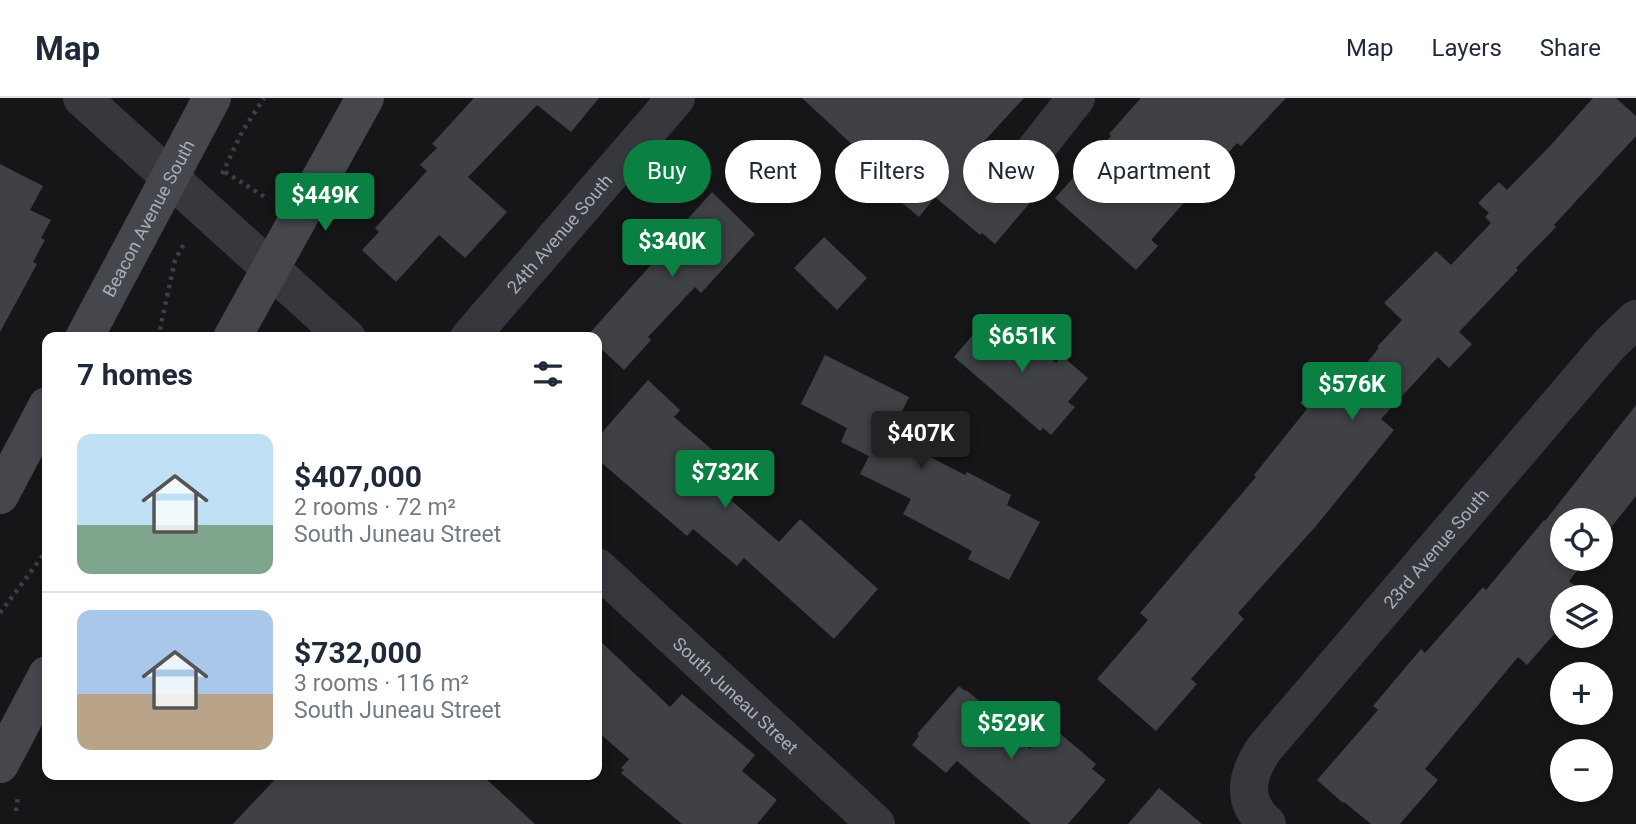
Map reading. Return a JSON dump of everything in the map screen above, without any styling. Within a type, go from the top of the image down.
[{"type":"main road","name":"Beacon Avenue South","points":[[87,332],[212,98]]},
{"type":"main road","points":[[235,332],[365,98]]},
{"type":"main road","points":[[0,495],[42,415]]},
{"type":"main road","points":[[0,764],[42,684]]},
{"type":"street","points":[[82,98],[340,332]]},
{"type":"street","name":"24th Avenue South","points":[[474,332],[676,98]]},
{"type":"street","points":[[1043,140],[1076,98]]},
{"type":"street","name":"23rd Avenue South","points":[[1268,824],[1259,817],[1252,804],[1249,784],[1254,765],[1273,739],[1610,344],[1636,319]]},
{"type":"street","name":"South Juneau Street","points":[[602,572],[876,824]]},
{"type":"path","points":[[219,179],[242,132],[264,98]]},
{"type":"path","points":[[217,161],[223,171],[275,203]]},
{"type":"path","points":[[159,332],[174,260],[187,239]]},
{"type":"path","points":[[0,613],[42,557]]},
{"type":"building","points":[[474,98],[599,98],[571,132],[537,105],[468,177],[507,212],[465,258],[439,235],[396,282],[362,250],[379,232],[375,228],[427,171],[420,165],[437,148],[432,144]]},
{"type":"building","points":[[802,98],[1024,98],[985,140],[963,140],[963,203],[1030,203],[995,244],[942,203],[949,203],[949,140],[847,140]]},
{"type":"building","points":[[1141,98],[1286,98],[1241,146],[1237,143],[1235,145],[1235,140],[1107,140],[1111,136],[1109,134]]},
{"type":"building","points":[[1593,98],[1616,98],[1636,116],[1636,136],[1516,268],[1518,270],[1459,332],[1472,344],[1449,368],[1438,357],[1381,419],[1394,430],[1316,526],[1238,613],[1244,619],[1191,679],[1197,684],[1156,731],[1097,679],[1148,620],[1140,613],[1256,477],[1254,475],[1307,409],[1300,403],[1320,380],[1339,396],[1402,320],[1384,303],[1436,251],[1451,265],[1491,223],[1485,217],[1489,213],[1478,203],[1499,182],[1507,190]]},
{"type":"building","points":[[0,164],[43,186],[30,210],[51,220],[41,238],[45,240],[33,262],[37,264],[0,332]]},
{"type":"building","points":[[1073,178],[1073,203],[1184,203],[1151,240],[1158,246],[1136,270],[1059,202],[1059,194]]},
{"type":"building","points":[[712,192],[755,234],[701,293],[695,287],[648,337],[651,340],[624,370],[602,350],[602,332],[591,332],[677,236],[674,234],[702,203],[711,203]]},
{"type":"building","points":[[902,203],[930,203],[919,217]]},
{"type":"building","points":[[824,237],[867,278],[837,310],[794,268]]},
{"type":"building","points":[[994,315],[1005,325],[1008,321],[1056,363],[1062,356],[1088,378],[1068,402],[1075,407],[1051,435],[1043,428],[1040,431],[954,357],[987,318],[990,321]]},
{"type":"building","points":[[825,355],[909,397],[890,436],[965,475],[967,472],[1011,495],[1007,505],[1040,522],[1009,580],[968,559],[972,551],[903,514],[911,499],[860,474],[869,456],[841,442],[847,428],[801,404]]},
{"type":"building","points":[[648,380],[680,410],[674,417],[723,459],[714,470],[732,485],[724,494],[779,542],[800,519],[878,589],[834,639],[744,558],[737,566],[693,529],[687,536],[602,463],[602,432]]},
{"type":"building","points":[[1636,405],[1636,496],[1613,525],[1613,508],[1555,508]]},
{"type":"building","points":[[1550,515],[1550,571],[1577,571],[1569,581],[1574,585],[1550,585],[1550,639],[1527,665],[1518,657],[1425,769],[1438,780],[1400,824],[1371,824],[1317,780],[1378,710],[1373,706],[1421,649],[1425,653],[1483,587],[1486,590]]},
{"type":"building","points":[[602,643],[670,707],[682,694],[755,755],[742,771],[777,800],[757,824],[682,824],[621,773],[624,770],[621,768],[629,759],[602,735]]},
{"type":"building","points":[[959,686],[988,708],[985,711],[1030,749],[1050,725],[1096,764],[1092,769],[1106,780],[1068,824],[1031,824],[957,761],[946,773],[912,745],[919,736],[917,734]]},
{"type":"building","points":[[274,780],[487,780],[535,824],[233,824]]},
{"type":"building","points":[[1159,788],[1202,824],[1128,824]]}]
